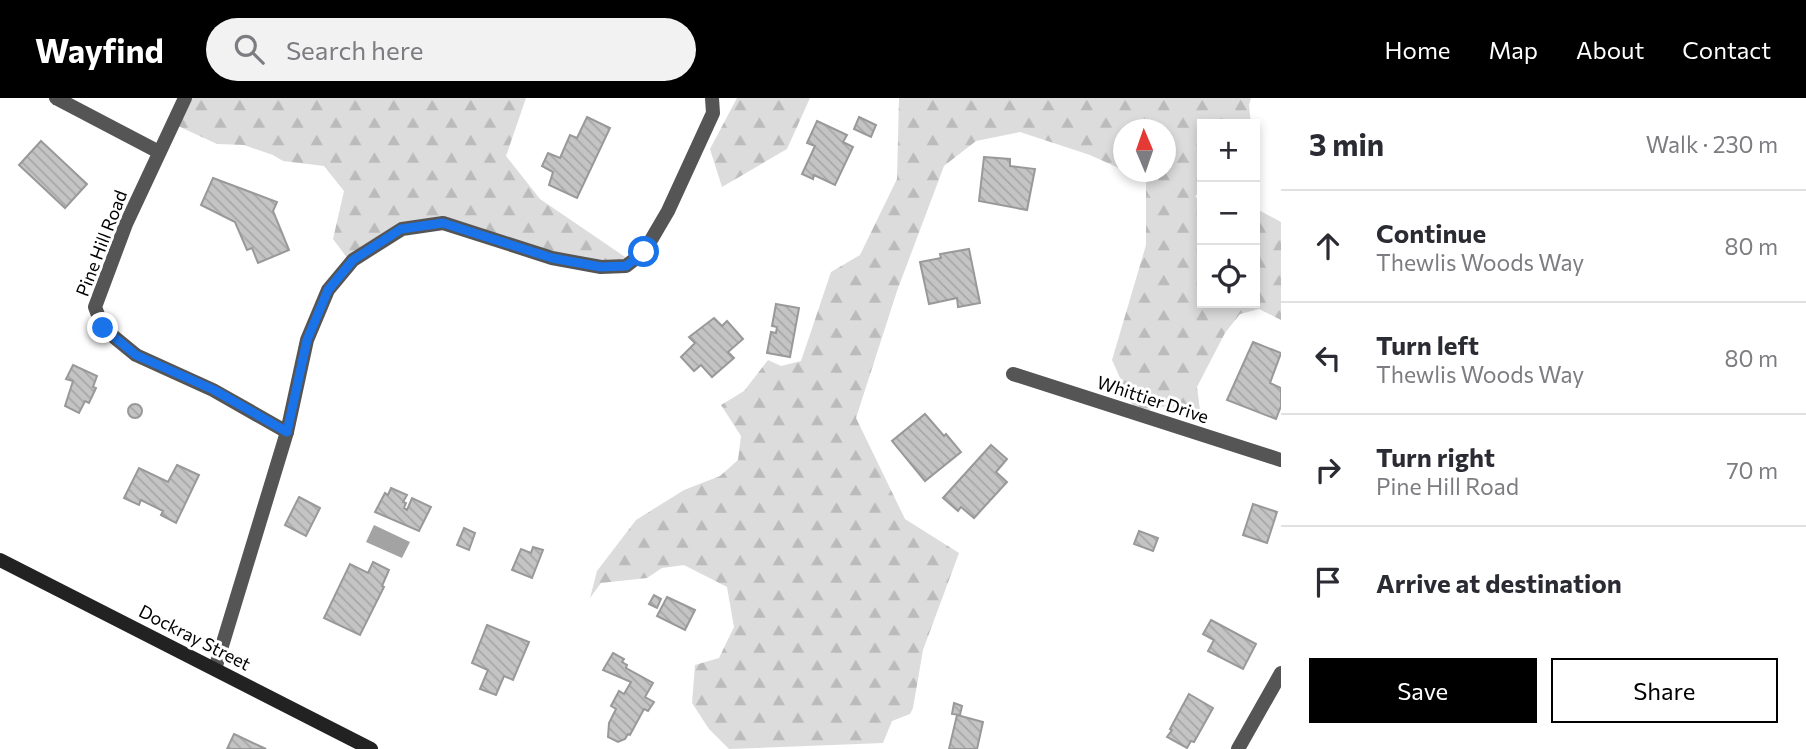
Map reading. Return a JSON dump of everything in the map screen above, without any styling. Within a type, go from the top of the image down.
[{"type":"street","points":[[56,98],[159,152]]},
{"type":"street","name":"Pine Hill Road","points":[[185,98],[126,224],[94,307],[103,328],[136,355],[214,390],[287,432]]},
{"type":"street","points":[[215,669],[287,432],[307,340],[328,290],[353,260],[401,229],[443,223],[552,258],[601,267],[626,266],[644,252],[668,211],[713,113],[712,98]]},
{"type":"street","name":"Whittier Drive","points":[[1013,374],[1281,460]]},
{"type":"street","name":"Dockray Street","points":[[0,561],[371,749]]},
{"type":"street","points":[[1238,749],[1281,673]]},
{"type":"green space","points":[[183,98],[526,98],[506,156],[540,199],[631,261],[603,264],[491,235],[411,224],[348,259],[333,239],[344,191],[324,166],[283,161],[244,145],[217,144],[178,126]]},
{"type":"green space","points":[[737,98],[810,98],[787,149],[722,187],[710,149]]},
{"type":"green space","points":[[899,98],[1251,98],[1250,119],[1197,119],[1197,308],[1260,308],[1260,211],[1281,222],[1281,320],[1259,309],[1240,314],[1225,333],[1197,387],[1200,410],[1155,406],[1138,418],[1112,360],[1146,245],[1146,182],[1176,182],[1176,119],[1113,119],[1113,165],[1020,132],[976,141],[944,166],[897,291],[856,418],[905,519],[959,553],[923,650],[913,708],[910,714],[892,721],[883,743],[729,749],[709,729],[692,703],[695,665],[719,658],[734,627],[727,587],[684,565],[662,568],[647,578],[601,583],[590,598],[597,571],[636,520],[684,490],[720,476],[738,460],[741,436],[721,405],[744,391],[768,360],[781,366],[801,361],[831,272],[860,255],[897,179]]},
{"type":"shaded area","points":[[374,525],[410,542],[402,558],[366,542]]},
{"type":"building","points":[[587,117],[610,128],[577,198],[549,185],[553,172],[542,166],[548,153],[560,158],[570,135],[577,138]]},
{"type":"building","points":[[859,117],[876,125],[871,137],[854,129]]},
{"type":"building","points":[[817,121],[847,135],[843,142],[853,147],[835,185],[814,175],[813,179],[802,174],[815,146],[807,143]]},
{"type":"building","points":[[41,141],[87,184],[65,208],[19,165]]},
{"type":"building","points":[[984,157],[1010,159],[1010,166],[1035,169],[1027,210],[979,201]]},
{"type":"building","points":[[213,178],[277,202],[273,211],[289,250],[258,263],[252,248],[247,250],[235,222],[201,205]]},
{"type":"building","points":[[969,249],[980,303],[958,307],[957,298],[929,304],[920,262],[941,258],[940,254]]},
{"type":"building","points":[[776,304],[799,308],[790,357],[767,353],[771,332],[776,333],[777,327],[772,326]]},
{"type":"building","points":[[714,318],[722,326],[727,321],[743,339],[728,352],[734,358],[712,377],[701,365],[694,371],[681,357],[695,343],[689,337]]},
{"type":"building","points":[[1253,342],[1281,353],[1270,383],[1281,388],[1281,406],[1276,419],[1227,400]]},
{"type":"building","points":[[73,365],[97,376],[93,387],[96,388],[89,403],[85,401],[79,413],[65,406],[73,381],[66,379]]},
{"type":"building","points":[[135,404],[140,406],[140,416],[135,418],[130,416],[128,411],[130,406]]},
{"type":"building","points":[[925,414],[961,452],[925,481],[892,441]]},
{"type":"building","points":[[991,445],[1007,459],[996,472],[1007,482],[974,518],[961,507],[958,511],[943,498]]},
{"type":"building","points":[[177,465],[199,475],[176,523],[161,515],[163,511],[141,500],[139,505],[124,498],[139,468],[168,482]]},
{"type":"building","points":[[391,488],[407,495],[403,502],[406,503],[404,508],[407,510],[412,498],[431,507],[419,531],[375,512],[385,493],[388,495]]},
{"type":"building","points":[[299,497],[320,508],[306,536],[285,525]]},
{"type":"building","points":[[1253,504],[1277,512],[1267,543],[1243,535]]},
{"type":"building","points":[[464,528],[475,533],[469,550],[457,545]]},
{"type":"building","points":[[1139,531],[1158,538],[1153,551],[1134,544]]},
{"type":"building","points":[[533,547],[543,550],[532,578],[512,570],[521,549],[531,553]]},
{"type":"building","points":[[373,562],[389,570],[382,586],[384,587],[360,635],[324,618],[350,564],[368,573]]},
{"type":"building","points":[[654,595],[661,599],[657,608],[649,604]]},
{"type":"building","points":[[667,597],[695,610],[685,630],[657,616]]},
{"type":"building","points":[[1211,620],[1256,644],[1243,669],[1208,651],[1214,640],[1203,634]]},
{"type":"building","points":[[487,625],[529,642],[513,680],[504,676],[496,695],[480,689],[488,670],[472,663]]},
{"type":"building","points":[[613,653],[624,659],[622,662],[627,665],[626,668],[653,683],[645,697],[654,702],[648,711],[644,709],[630,735],[618,742],[608,737],[609,723],[616,709],[611,706],[619,691],[624,694],[631,682],[603,670]]},
{"type":"building","points":[[1189,694],[1213,708],[1194,742],[1191,741],[1187,748],[1167,737]]},
{"type":"building","points":[[954,703],[962,706],[960,715],[952,714]]},
{"type":"building","points":[[957,715],[983,722],[977,749],[949,749]]},
{"type":"building","points":[[234,734],[266,749],[227,749]]},
{"type":"route","points":[[103,328],[136,355],[214,390],[287,432],[307,340],[328,290],[353,260],[401,229],[443,223],[552,258],[601,267],[626,266],[644,252]]}]
